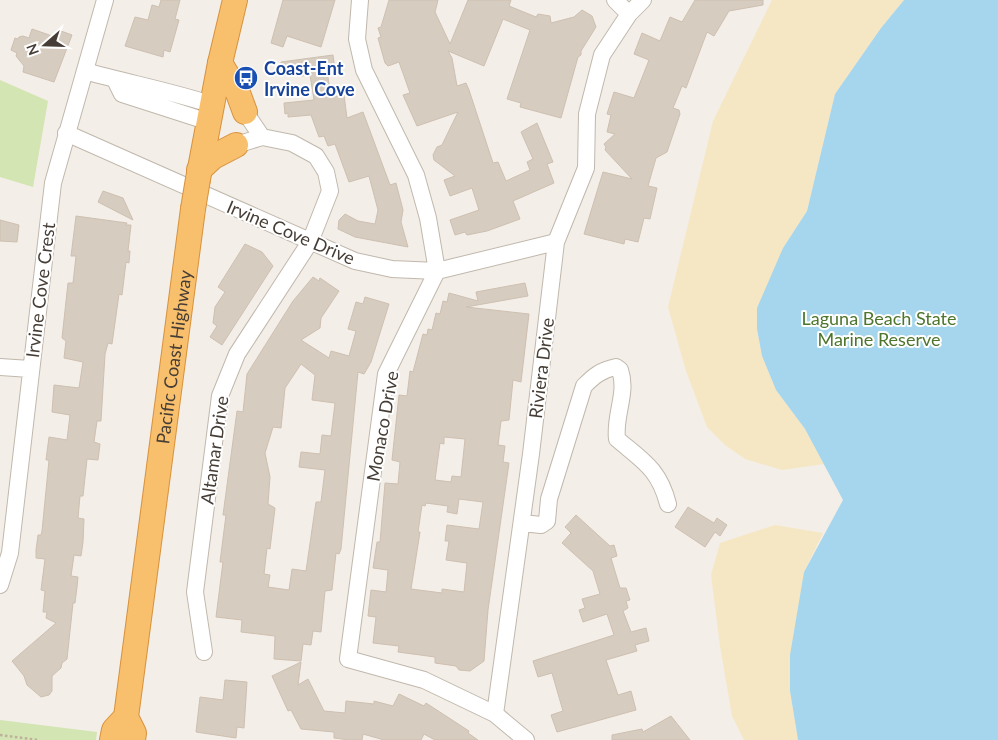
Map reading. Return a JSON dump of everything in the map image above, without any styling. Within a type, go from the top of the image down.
[{"type":"highway","name":"Pacific Coast Highway","points":[[133,740],[134,733],[126,717],[193,209],[220,63],[235,0]]},
{"type":"highway","points":[[220,63],[238,93],[245,112]]},
{"type":"highway","points":[[199,175],[213,158],[236,145]]},
{"type":"highway","name":"Pacific Coast Highway","points":[[112,740],[114,730],[126,717]]},
{"type":"street","name":"Irvine Cove Crest","points":[[0,585],[10,553],[53,183],[105,0]]},
{"type":"street","points":[[360,0],[357,39],[364,70],[416,176],[428,218],[437,271]]},
{"type":"street","points":[[615,0],[629,14]]},
{"type":"street","name":"Riviera Drive","points":[[495,714],[522,523],[556,242],[586,168],[587,114],[602,55],[629,14],[643,0]]},
{"type":"street","points":[[85,71],[115,80],[174,92],[211,113]]},
{"type":"street","points":[[115,80],[122,94],[168,108],[211,113]]},
{"type":"street","points":[[236,145],[262,137],[245,112]]},
{"type":"street","name":"Irvine Cove Drive","points":[[66,133],[355,261],[392,269],[437,271],[556,242]]},
{"type":"street","name":"Altamar Drive","points":[[204,652],[195,592],[220,396],[237,354],[310,242],[330,191],[326,172],[316,156],[292,144],[262,137]]},
{"type":"street","name":"Monaco Drive","points":[[437,271],[386,374],[348,659],[424,680],[495,714]]},
{"type":"street","points":[[0,367],[30,369]]},
{"type":"street","points":[[522,523],[540,525],[546,521],[550,499],[584,386],[594,375],[604,369],[616,367],[620,370],[624,383],[616,429],[618,439],[646,462],[656,473],[664,487],[668,504]]},
{"type":"street","points":[[495,714],[526,740]]},
{"type":"path","points":[[0,736],[38,740]]},
{"type":"green space","points":[[0,80],[48,101],[33,187],[0,177]]},
{"type":"green space","points":[[0,720],[97,732],[96,740],[0,740]]},
{"type":"sand","points":[[772,0],[904,0],[881,28],[835,94],[807,211],[783,248],[757,329],[762,356],[776,390],[805,429],[824,464],[782,470],[745,459],[725,445],[707,427],[686,371],[668,307],[713,121]]},
{"type":"sand","points":[[775,525],[823,533],[804,572],[790,691],[798,740],[744,740],[732,716],[720,646],[711,575],[720,543]]},
{"type":"water","name":"Laguna Beach State Marine Reserve","points":[[904,0],[998,0],[998,740],[798,740],[790,691],[790,655],[804,572],[843,500],[805,429],[776,390],[762,356],[757,329],[757,308],[783,248],[807,211],[835,94],[881,28]]},
{"type":"building","points":[[161,0],[180,0],[175,19],[179,20],[170,52],[164,50],[163,57],[125,46],[135,17],[148,20],[152,5],[159,7]]},
{"type":"building","points":[[283,0],[335,0],[321,47],[287,36],[283,47],[271,43]]},
{"type":"building","points":[[389,0],[438,0],[435,12],[450,44],[468,0],[511,0],[509,6],[536,17],[538,14],[550,16],[551,23],[574,17],[582,10],[592,16],[596,27],[581,51],[581,55],[578,57],[561,118],[520,107],[521,103],[507,99],[530,30],[503,19],[484,66],[448,51],[452,58],[457,86],[466,83],[493,163],[498,162],[506,181],[530,170],[527,162],[533,159],[521,132],[537,123],[553,162],[547,164],[554,183],[513,201],[520,219],[487,231],[467,235],[465,232],[455,235],[450,220],[479,210],[472,188],[450,196],[444,180],[455,176],[434,160],[433,155],[437,147],[442,145],[458,112],[417,126],[403,95],[410,93],[399,62],[388,66],[385,63],[378,38],[381,37],[378,28],[381,27]]},
{"type":"building","points":[[695,0],[763,0],[763,5],[729,11],[714,36],[707,32],[686,88],[682,86],[673,108],[679,110],[680,114],[667,152],[656,158],[648,186],[657,188],[650,219],[644,218],[638,242],[625,239],[624,244],[584,234],[603,172],[632,179],[605,150],[604,144],[615,134],[607,132],[611,115],[607,114],[614,92],[634,98],[649,60],[634,54],[642,33],[660,41],[670,17],[682,22]]},
{"type":"building","points":[[32,29],[58,38],[61,31],[72,35],[54,82],[23,72],[24,66],[16,56],[17,53],[11,50],[15,38],[18,39],[23,36],[29,38]]},
{"type":"building","points":[[333,55],[335,70],[327,71],[331,97],[344,95],[347,118],[363,112],[390,185],[396,183],[403,210],[401,222],[408,247],[355,237],[338,229],[339,220],[345,214],[358,221],[375,224],[378,210],[369,176],[349,182],[335,144],[328,146],[324,136],[319,137],[311,115],[288,117],[288,113],[285,114],[284,103],[314,100],[310,75],[301,76],[301,73],[281,76],[281,62]]},
{"type":"building","points":[[103,191],[123,198],[133,220],[98,202]]},
{"type":"building","points":[[76,216],[131,225],[128,251],[130,251],[129,263],[126,262],[122,295],[119,294],[112,344],[108,343],[105,354],[101,421],[97,421],[94,442],[100,444],[98,460],[87,459],[83,496],[80,496],[78,518],[84,519],[83,542],[81,556],[74,555],[71,576],[78,577],[67,659],[52,676],[52,691],[49,695],[41,697],[27,685],[24,676],[12,661],[56,623],[46,618],[47,612],[43,612],[45,591],[41,590],[45,559],[36,558],[36,550],[38,535],[41,535],[42,531],[49,460],[46,460],[49,437],[67,440],[70,415],[52,412],[54,385],[79,388],[83,362],[64,358],[66,341],[62,338],[68,283],[73,283],[76,256],[71,256]]},
{"type":"building","points":[[0,220],[19,225],[17,242],[0,241]]},
{"type":"building","points":[[245,244],[262,252],[273,266],[222,345],[210,337],[217,326],[213,323],[215,307],[225,292],[218,287]]},
{"type":"building","points":[[313,277],[319,281],[320,278],[339,291],[321,318],[320,328],[301,340],[329,358],[331,351],[349,356],[356,331],[348,329],[356,302],[363,304],[365,297],[389,304],[371,362],[364,374],[358,372],[341,549],[339,554],[336,553],[332,590],[325,591],[321,632],[313,631],[311,645],[303,644],[301,661],[274,659],[275,636],[241,632],[242,620],[216,617],[223,562],[220,562],[226,515],[223,515],[237,411],[243,412],[247,374],[293,301]],"holes":[[[301,364],[315,375],[312,400],[335,403],[331,436],[322,435],[320,454],[301,452],[299,467],[325,470],[321,502],[316,502],[306,571],[292,569],[289,590],[268,587],[270,575],[264,574],[267,548],[270,549],[275,508],[268,504],[270,477],[265,453],[273,427],[281,428],[285,388]]]},
{"type":"building","points":[[525,283],[528,296],[466,307],[529,314],[521,382],[513,380],[509,420],[501,421],[498,445],[505,446],[503,462],[509,463],[488,610],[484,661],[470,671],[459,670],[456,666],[435,663],[435,657],[398,652],[399,646],[373,643],[376,617],[368,616],[371,590],[386,592],[388,570],[373,568],[377,542],[380,542],[385,483],[398,484],[400,462],[392,460],[399,395],[407,396],[410,371],[413,372],[423,334],[427,335],[428,329],[432,330],[436,313],[440,314],[443,301],[447,302],[449,293],[478,301],[476,292]],"holes":[[[444,437],[465,439],[461,477],[452,476],[451,482],[435,480],[440,443],[444,444]],[[459,499],[483,502],[479,529],[447,525],[445,541],[449,541],[446,560],[467,563],[464,592],[442,589],[442,593],[411,589],[420,532],[418,532],[422,505],[425,506],[426,503],[448,506],[447,512],[457,514]]]},
{"type":"building","points":[[688,507],[714,523],[717,518],[727,525],[720,536],[715,532],[705,547],[675,527]]},
{"type":"building","points":[[576,515],[610,546],[614,545],[617,556],[611,558],[620,588],[626,588],[630,600],[626,601],[628,608],[623,611],[631,632],[646,628],[649,641],[635,645],[637,651],[606,660],[618,695],[631,691],[636,710],[557,732],[551,715],[563,711],[552,673],[538,677],[533,661],[614,635],[607,614],[583,622],[579,610],[585,608],[582,599],[600,594],[593,571],[562,543],[571,533],[565,527]]},
{"type":"building","points":[[301,662],[298,685],[308,679],[324,711],[345,713],[346,701],[374,704],[374,701],[393,706],[399,694],[424,706],[426,703],[469,731],[468,733],[478,740],[435,740],[424,734],[421,740],[384,740],[363,734],[362,740],[349,740],[334,738],[334,732],[301,729],[291,710],[288,711],[272,676]]},
{"type":"building","points":[[225,680],[247,682],[244,728],[237,727],[236,738],[196,732],[200,697],[223,700]]},
{"type":"building","points":[[671,716],[690,740],[612,740],[612,735],[642,729],[643,732]]},
{"type":"place","name":"Coast-Ent Irvine Cove","points":[[246,78]]}]
